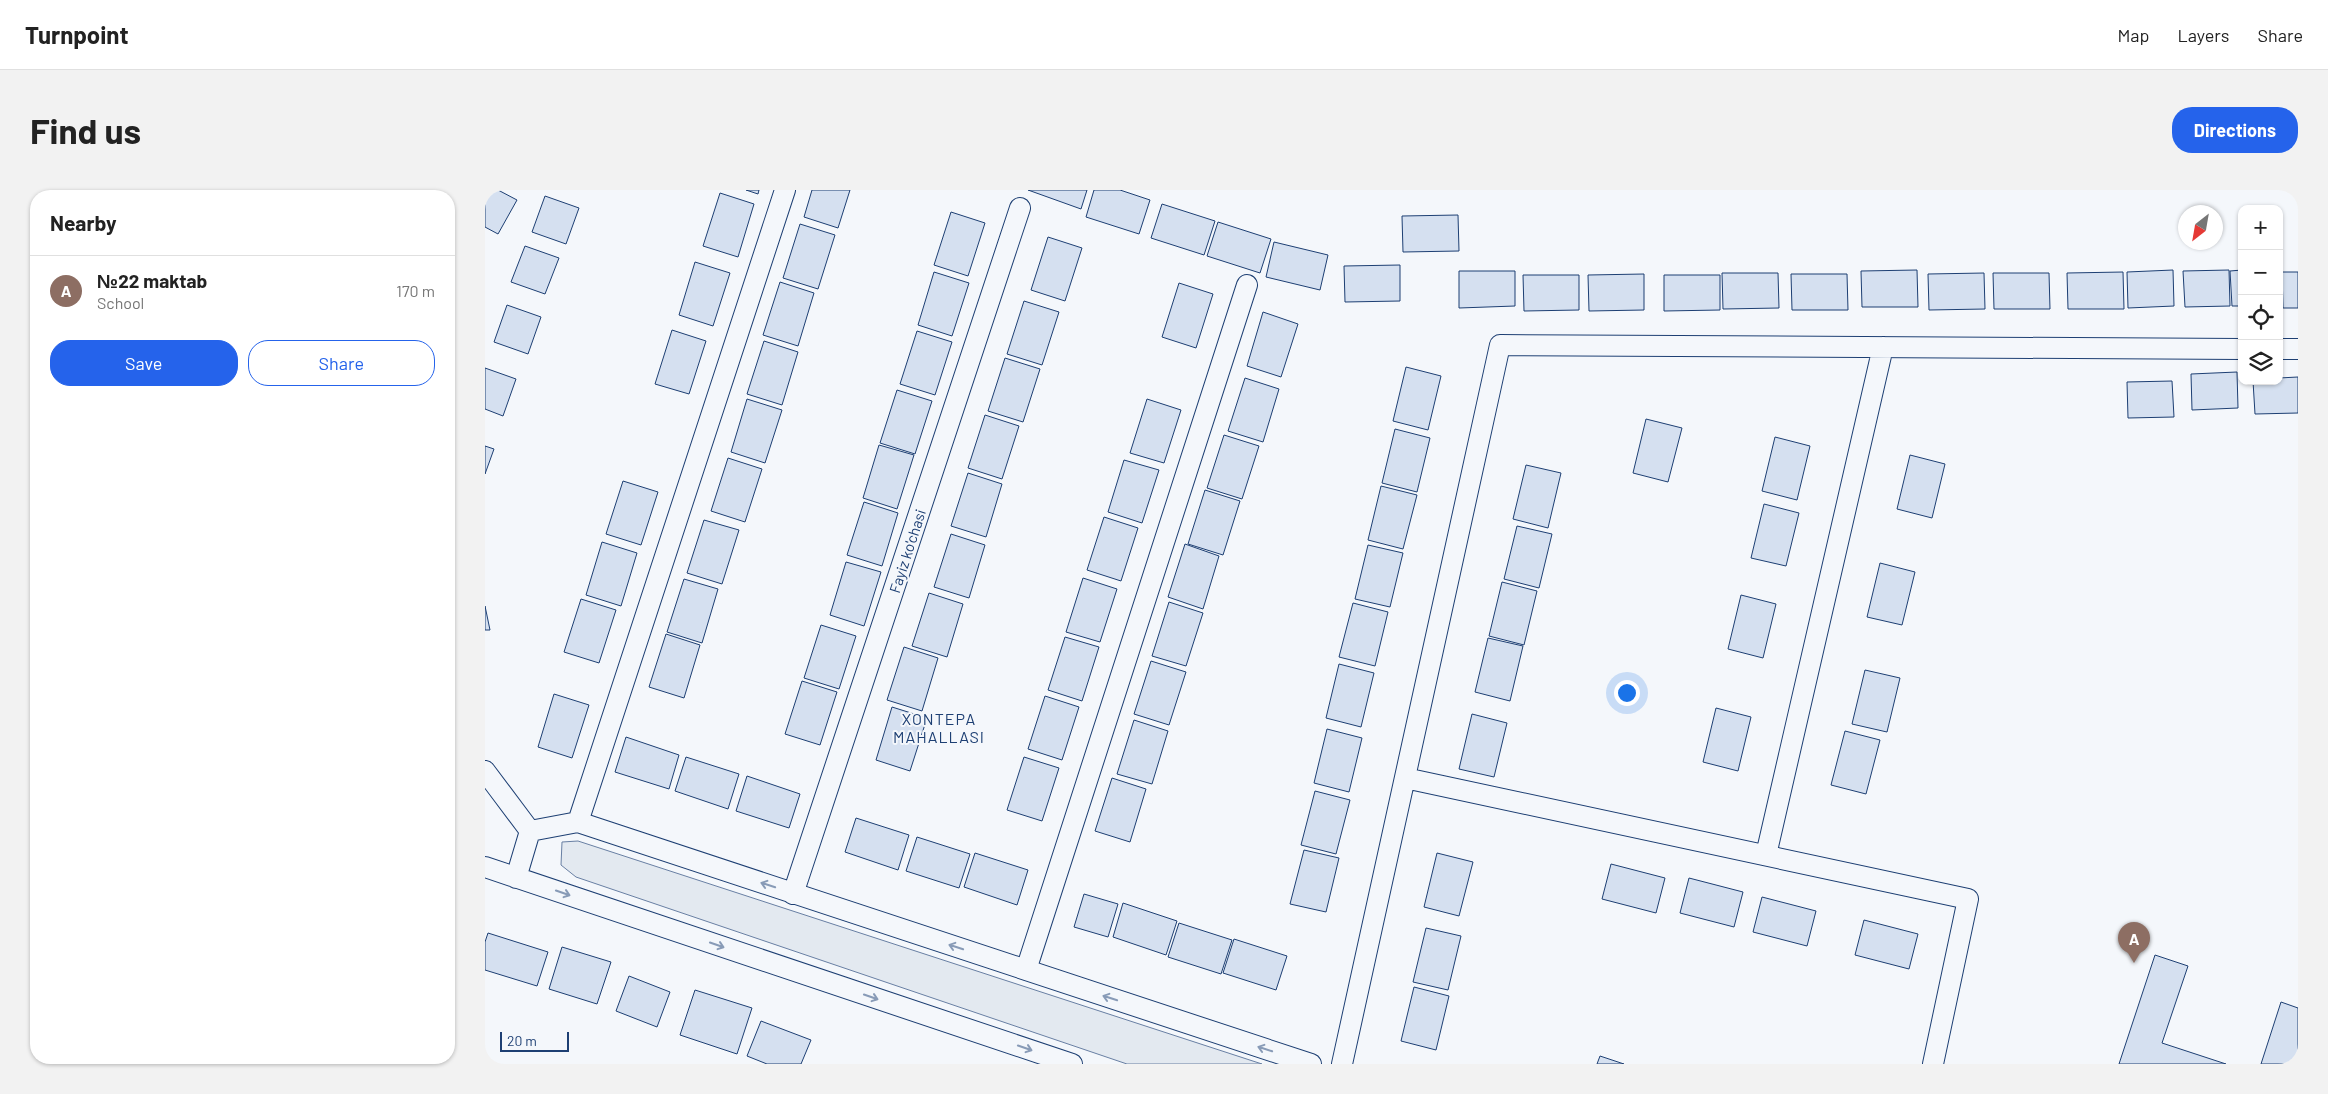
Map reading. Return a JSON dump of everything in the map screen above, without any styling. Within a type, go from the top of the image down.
[{"type":"street","points":[[578,822],[785,190]]},
{"type":"street","name":"Fayiz ko'chasi","points":[[793,894],[1021,208]]},
{"type":"street","points":[[1026,970],[1247,285]]},
{"type":"street","points":[[1342,1064],[1500,345],[2238,348]]},
{"type":"street","points":[[1766,856],[1883,347]]},
{"type":"street","points":[[2283,349],[2298,349]]},
{"type":"street","points":[[485,771],[530,831]]},
{"type":"street","points":[[1405,778],[1968,898],[1933,1064]]},
{"type":"street","points":[[530,831],[578,822],[1311,1064]]},
{"type":"street","points":[[517,878],[530,831]]},
{"type":"street","points":[[485,867],[1072,1064]]},
{"type":"shaded area","points":[[578,841],[1262,1064],[1127,1064],[576,877],[561,865],[562,842]]},
{"type":"building","points":[[485,190],[498,190],[517,200],[498,234],[485,227]]},
{"type":"building","points":[[746,190],[759,190],[758,194]]},
{"type":"building","points":[[812,190],[850,190],[838,228],[804,217]]},
{"type":"building","points":[[1028,190],[1087,190],[1081,209]]},
{"type":"building","points":[[1094,190],[1120,190],[1150,200],[1139,234],[1086,217]]},
{"type":"building","points":[[720,193],[754,204],[738,257],[703,246]]},
{"type":"building","points":[[545,196],[579,208],[566,244],[532,232]]},
{"type":"building","points":[[1162,204],[1215,221],[1204,255],[1151,238]]},
{"type":"building","points":[[951,212],[985,223],[968,276],[934,265]]},
{"type":"building","points":[[1458,215],[1459,251],[1403,252],[1402,216]]},
{"type":"building","points":[[1218,222],[1271,239],[1260,273],[1207,256]]},
{"type":"building","points":[[800,224],[835,235],[818,289],[783,278]]},
{"type":"building","points":[[1048,237],[1082,248],[1065,301],[1031,290]]},
{"type":"building","points":[[1274,242],[1328,255],[1320,290],[1266,277]]},
{"type":"building","points":[[525,246],[559,258],[545,294],[511,282]]},
{"type":"building","points":[[695,262],[730,273],[713,326],[679,315]]},
{"type":"building","points":[[1400,265],[1400,301],[1345,302],[1344,266]]},
{"type":"building","points":[[1917,270],[1918,307],[1862,307],[1861,271]]},
{"type":"building","points":[[2173,270],[2174,306],[2128,308],[2127,272]]},
{"type":"building","points":[[2229,270],[2230,306],[2185,307],[2183,271]]},
{"type":"building","points":[[2238,270],[2238,306],[2232,306],[2230,271]]},
{"type":"building","points":[[1459,271],[1515,271],[1515,306],[1459,308]]},
{"type":"building","points":[[934,272],[969,283],[952,336],[918,325]]},
{"type":"building","points":[[2123,272],[2124,309],[2068,309],[2067,273]]},
{"type":"building","points":[[2283,272],[2298,272],[2298,308],[2283,308]]},
{"type":"building","points":[[1722,273],[1778,273],[1779,308],[1723,309]]},
{"type":"building","points":[[1984,273],[1985,309],[1929,310],[1928,274]]},
{"type":"building","points":[[1993,273],[2049,273],[2050,309],[1994,309]]},
{"type":"building","points":[[1644,274],[1644,310],[1589,311],[1588,275]]},
{"type":"building","points":[[1791,274],[1847,274],[1848,310],[1792,310]]},
{"type":"building","points":[[1523,275],[1579,275],[1579,310],[1524,311]]},
{"type":"building","points":[[1664,275],[1720,275],[1720,310],[1664,311]]},
{"type":"building","points":[[780,282],[814,293],[798,346],[763,335]]},
{"type":"building","points":[[1179,283],[1213,294],[1196,348],[1162,337]]},
{"type":"building","points":[[1024,301],[1059,312],[1042,365],[1007,354]]},
{"type":"building","points":[[507,305],[541,317],[528,354],[494,342]]},
{"type":"building","points":[[1263,312],[1298,324],[1281,377],[1247,366]]},
{"type":"building","points":[[672,330],[706,341],[689,394],[655,384]]},
{"type":"building","points":[[917,331],[952,342],[935,395],[900,384]]},
{"type":"building","points":[[764,341],[798,352],[782,405],[747,394]]},
{"type":"building","points":[[1005,358],[1040,369],[1023,422],[988,411]]},
{"type":"building","points":[[1406,367],[1441,376],[1428,430],[1393,421]]},
{"type":"building","points":[[485,368],[516,379],[503,416],[485,409]]},
{"type":"building","points":[[2237,372],[2238,408],[2192,410],[2191,374]]},
{"type":"building","points":[[2298,377],[2298,413],[2255,414],[2253,385],[2283,385],[2283,378]]},
{"type":"building","points":[[1245,378],[1279,389],[1263,442],[1228,431]]},
{"type":"building","points":[[2172,381],[2174,417],[2128,418],[2127,382]]},
{"type":"building","points":[[897,390],[932,401],[915,454],[880,443]]},
{"type":"building","points":[[747,399],[782,410],[765,463],[731,452]]},
{"type":"building","points":[[1147,399],[1181,410],[1164,463],[1130,453]]},
{"type":"building","points":[[985,415],[1019,426],[1002,479],[968,468]]},
{"type":"building","points":[[1646,419],[1682,428],[1668,482],[1633,473]]},
{"type":"building","points":[[1395,429],[1430,438],[1417,492],[1382,483]]},
{"type":"building","points":[[1224,435],[1259,446],[1242,499],[1207,488]]},
{"type":"building","points":[[1775,437],[1810,446],[1797,500],[1762,491]]},
{"type":"building","points":[[879,445],[914,455],[897,509],[863,498]]},
{"type":"building","points":[[485,446],[494,449],[485,474]]},
{"type":"building","points":[[1910,455],[1945,464],[1932,518],[1897,509]]},
{"type":"building","points":[[728,458],[762,469],[745,522],[711,511]]},
{"type":"building","points":[[1124,460],[1159,470],[1142,523],[1108,512]]},
{"type":"building","points":[[1526,465],[1561,473],[1548,528],[1513,519]]},
{"type":"building","points":[[968,473],[1002,484],[986,537],[951,526]]},
{"type":"building","points":[[623,481],[658,492],[641,545],[606,534]]},
{"type":"building","points":[[1381,486],[1417,495],[1403,549],[1368,540]]},
{"type":"building","points":[[1205,490],[1240,501],[1223,555],[1188,544]]},
{"type":"building","points":[[864,502],[898,513],[882,566],[847,555]]},
{"type":"building","points":[[1764,504],[1799,513],[1786,566],[1751,558]]},
{"type":"building","points":[[1104,517],[1138,528],[1121,581],[1087,570]]},
{"type":"building","points":[[704,520],[739,530],[722,584],[687,573]]},
{"type":"building","points":[[1517,526],[1552,534],[1539,588],[1504,579]]},
{"type":"building","points":[[951,534],[985,545],[969,598],[934,587]]},
{"type":"building","points":[[602,542],[637,553],[621,606],[586,595]]},
{"type":"building","points":[[1185,544],[1219,556],[1203,609],[1168,597]]},
{"type":"building","points":[[1368,545],[1403,553],[1390,607],[1355,599]]},
{"type":"building","points":[[846,562],[881,572],[864,626],[830,615]]},
{"type":"building","points":[[1880,563],[1915,572],[1902,625],[1867,617]]},
{"type":"building","points":[[1083,578],[1117,589],[1100,642],[1066,632]]},
{"type":"building","points":[[684,579],[718,589],[702,643],[667,632]]},
{"type":"building","points":[[1502,582],[1537,591],[1524,645],[1489,636]]},
{"type":"building","points":[[929,593],[963,604],[947,657],[912,646]]},
{"type":"building","points":[[1741,595],[1776,604],[1763,658],[1728,649]]},
{"type":"building","points":[[581,599],[616,610],[599,663],[564,652]]},
{"type":"building","points":[[1169,602],[1203,613],[1186,666],[1152,656]]},
{"type":"building","points":[[1353,603],[1388,612],[1375,666],[1339,657]]},
{"type":"building","points":[[485,606],[490,630],[485,630]]},
{"type":"building","points":[[821,625],[856,636],[839,689],[804,678]]},
{"type":"building","points":[[666,634],[700,645],[684,698],[649,687]]},
{"type":"building","points":[[1065,637],[1099,647],[1082,701],[1048,690]]},
{"type":"building","points":[[1488,638],[1523,646],[1510,701],[1475,692]]},
{"type":"building","points":[[904,647],[938,658],[922,711],[887,700]]},
{"type":"building","points":[[1151,661],[1186,672],[1169,725],[1134,714]]},
{"type":"building","points":[[1339,664],[1374,673],[1361,727],[1326,718]]},
{"type":"building","points":[[1865,670],[1900,678],[1887,732],[1852,724]]},
{"type":"building","points":[[802,681],[837,692],[820,745],[785,734]]},
{"type":"building","points":[[554,694],[589,705],[572,758],[538,747]]},
{"type":"building","points":[[1045,696],[1079,707],[1062,760],[1028,749]]},
{"type":"building","points":[[892,707],[927,718],[910,771],[876,760]]},
{"type":"building","points":[[1716,708],[1751,717],[1738,771],[1703,762]]},
{"type":"building","points":[[1472,714],[1507,723],[1494,777],[1459,769]]},
{"type":"building","points":[[1134,720],[1168,731],[1152,784],[1117,774]]},
{"type":"building","points":[[1327,729],[1362,738],[1349,792],[1314,783]]},
{"type":"building","points":[[1845,731],[1880,740],[1866,794],[1831,785]]},
{"type":"building","points":[[626,737],[679,755],[669,789],[615,772]]},
{"type":"building","points":[[686,757],[739,774],[728,809],[675,791]]},
{"type":"building","points":[[1024,757],[1059,768],[1042,821],[1007,810]]},
{"type":"building","points":[[747,776],[800,794],[789,828],[736,811]]},
{"type":"building","points":[[1112,778],[1146,789],[1130,842],[1095,831]]},
{"type":"building","points":[[1315,791],[1350,800],[1336,854],[1301,845]]},
{"type":"building","points":[[856,818],[909,835],[898,870],[845,852]]},
{"type":"building","points":[[917,837],[970,854],[959,888],[906,871]]},
{"type":"building","points":[[1304,850],[1339,858],[1326,912],[1290,904]]},
{"type":"building","points":[[975,853],[1028,870],[1017,905],[964,887]]},
{"type":"building","points":[[1437,853],[1473,862],[1459,916],[1424,907]]},
{"type":"building","points":[[1611,864],[1665,878],[1656,913],[1602,899]]},
{"type":"building","points":[[1689,878],[1743,892],[1734,927],[1680,913]]},
{"type":"building","points":[[1084,894],[1118,904],[1108,937],[1074,927]]},
{"type":"building","points":[[1762,897],[1816,911],[1807,946],[1753,932]]},
{"type":"building","points":[[1123,903],[1177,921],[1166,955],[1113,937]]},
{"type":"building","points":[[1864,920],[1918,934],[1909,969],[1855,955]]},
{"type":"building","points":[[1179,923],[1232,940],[1221,974],[1168,957]]},
{"type":"building","points":[[1426,928],[1461,936],[1448,990],[1413,982]]},
{"type":"building","points":[[488,933],[548,952],[537,986],[485,970],[485,942]]},
{"type":"building","points":[[1234,939],[1287,956],[1276,990],[1223,973]]},
{"type":"building","points":[[562,947],[611,962],[597,1004],[549,989]]},
{"type":"building","points":[[2155,955],[2188,966],[2162,1043],[2226,1064],[2119,1064]]},
{"type":"building","points":[[629,976],[670,992],[657,1027],[616,1011]]},
{"type":"building","points":[[1414,987],[1449,996],[1436,1050],[1401,1041]]},
{"type":"building","points":[[695,990],[752,1008],[737,1054],[680,1035]]},
{"type":"building","points":[[2281,1002],[2298,1008],[2298,1064],[2261,1064]]},
{"type":"building","points":[[761,1021],[811,1040],[801,1064],[767,1064],[747,1056]]},
{"type":"building","points":[[1600,1056],[1624,1064],[1597,1064]]},
{"type":"place","name":"№22 maktab","points":[[2134,963]]},
{"type":"district","name":"XONTEPA MAHALLASI","points":[[939,727]]}]
